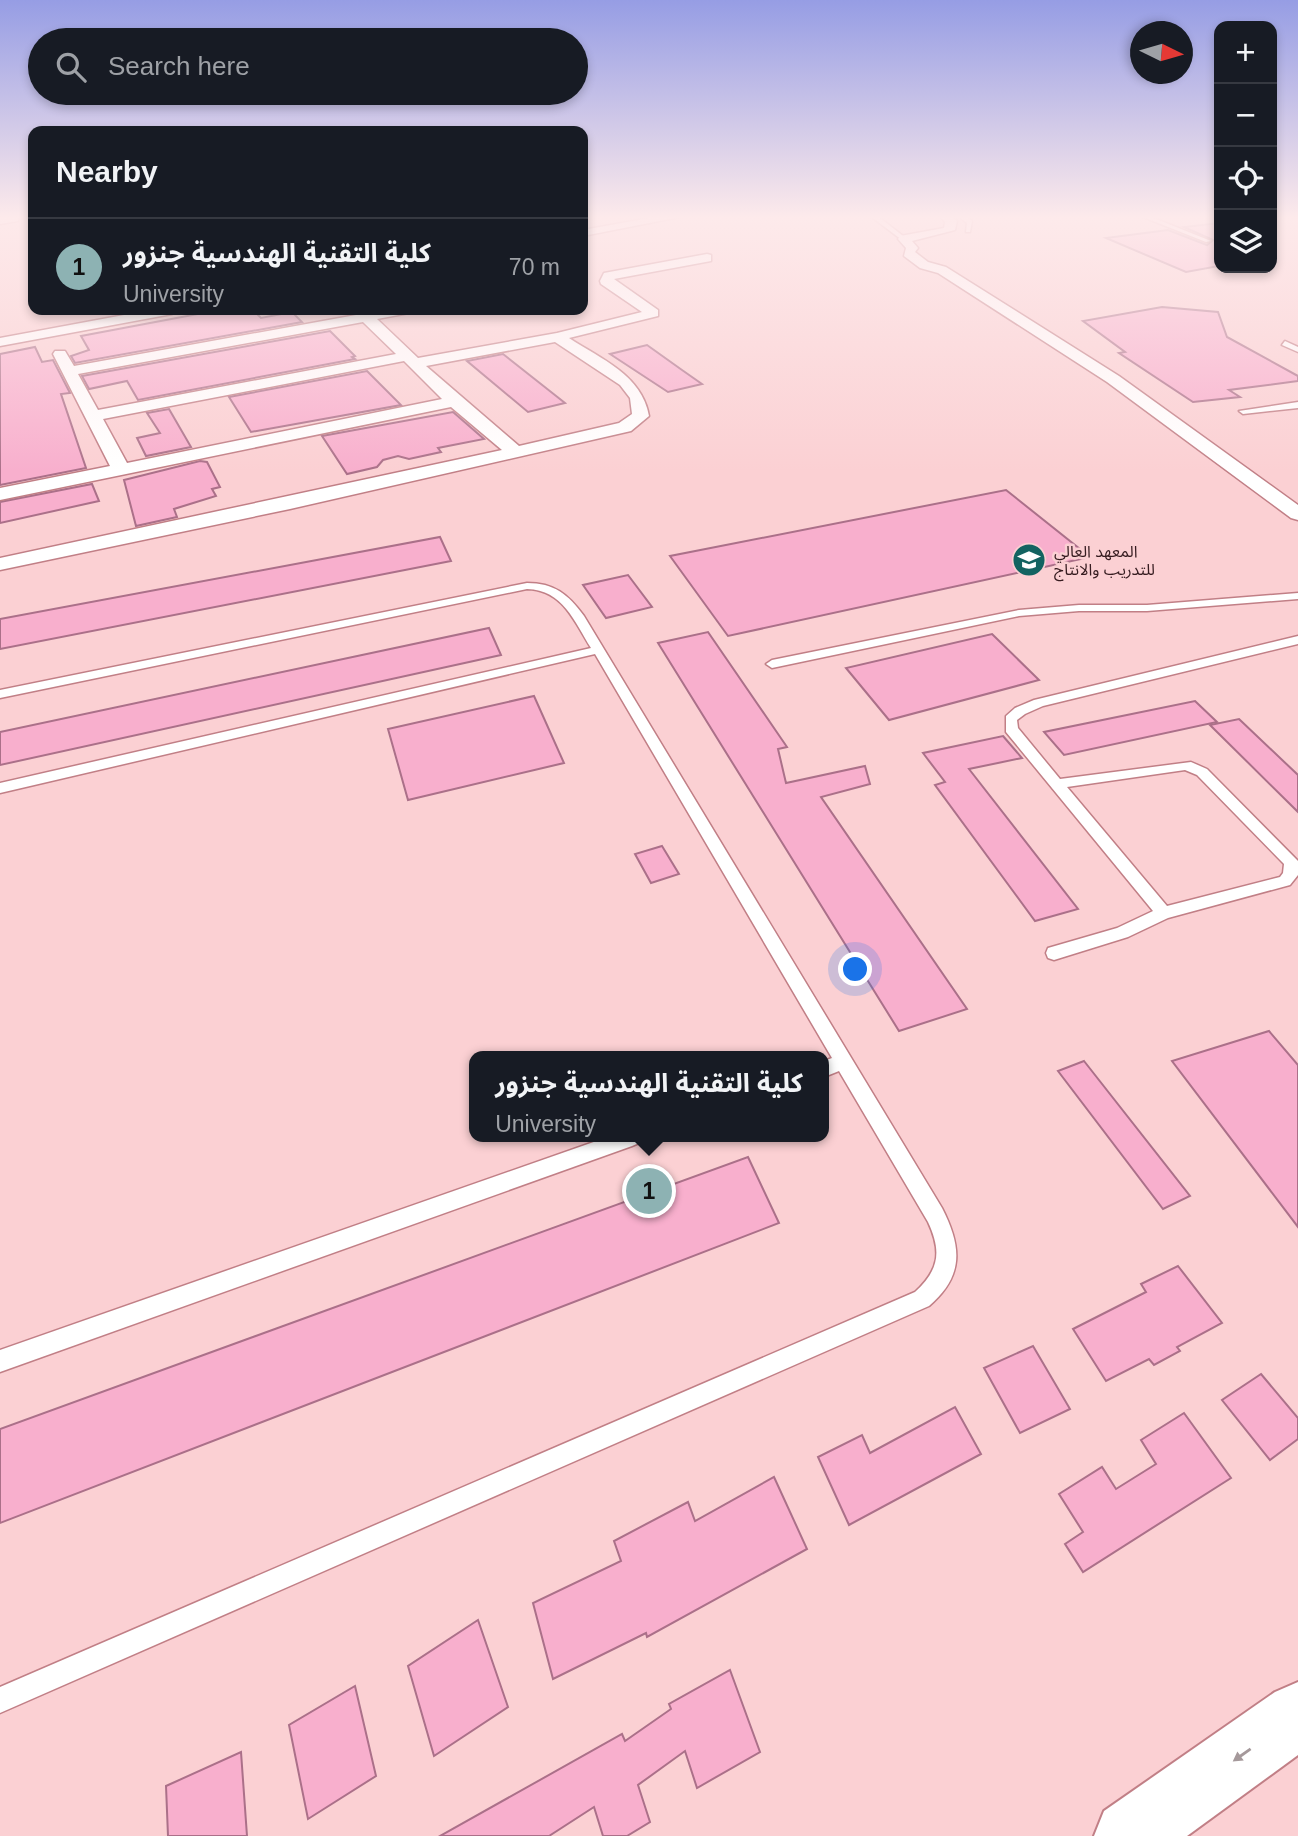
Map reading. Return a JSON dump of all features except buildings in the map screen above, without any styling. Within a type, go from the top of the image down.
[{"type":"street","points":[[95,416],[413,359],[557,337],[653,313],[635,301]]},
{"type":"street","points":[[990,301],[1113,379],[1298,514]]},
{"type":"street","points":[[0,342],[145,315]]},
{"type":"street","points":[[70,371],[359,315]]},
{"type":"street","points":[[365,315],[454,401],[516,452]]},
{"type":"street","points":[[48,333],[95,416],[121,469]]},
{"type":"street","points":[[0,564],[625,427],[641,416],[638,398],[626,382],[557,337]]},
{"type":"street","points":[[0,494],[454,401]]},
{"type":"street","points":[[1129,1836],[1298,1715]]},
{"type":"lane","points":[[1284,343],[1298,349]]},
{"type":"lane","points":[[1243,411],[1298,405]]},
{"type":"lane","points":[[0,694],[536,585],[552,588],[563,595],[598,650],[825,1051]]},
{"type":"lane","points":[[772,664],[1019,613],[1079,608],[1147,608],[1298,596]]},
{"type":"lane","points":[[1164,913],[1010,729],[1011,719],[1020,711],[1039,703],[1298,640]]},
{"type":"lane","points":[[0,788],[598,650]]},
{"type":"lane","points":[[1054,953],[1122,933],[1164,913],[1285,881],[1291,874],[1291,862],[1202,772],[1186,765],[1056,784]]},
{"type":"lane","points":[[0,1700],[922,1299],[937,1287],[945,1272],[949,1253],[945,1233],[833,1066]]},
{"type":"lane","points":[[0,1361],[618,1142]]},
{"type":"place","name":"المعهد العالي للتدريب والانتاج","points":[[1029,560]]},
{"type":"place","name":"كلية التقنية الهندسية جنزور","points":[[649,1191]]}]
